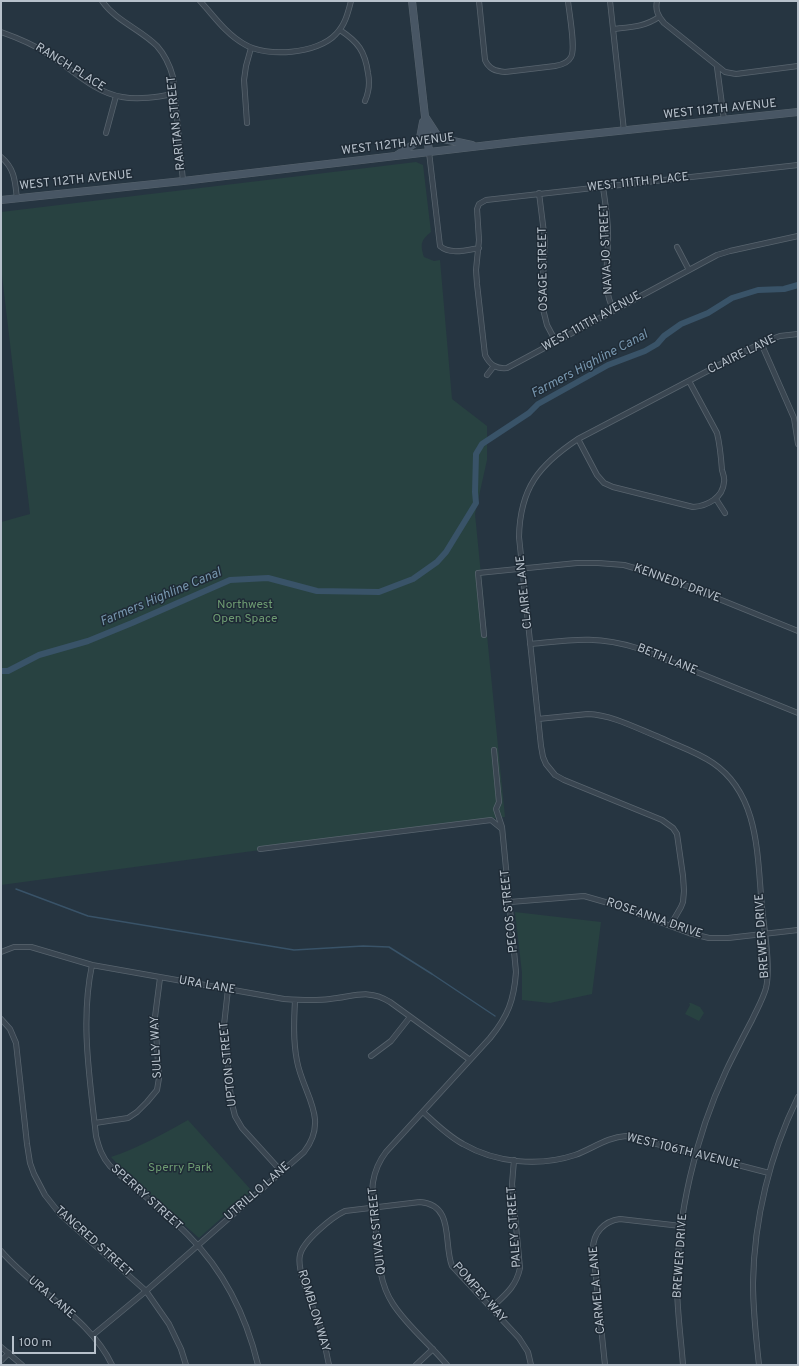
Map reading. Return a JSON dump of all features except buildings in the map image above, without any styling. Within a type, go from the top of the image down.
[{"type":"main road","points":[[412,1],[429,152]]},
{"type":"main road","name":"WEST 112TH AVENUE","points":[[1,200],[798,112]]},
{"type":"main road","points":[[425,116],[439,138],[480,146]]},
{"type":"main road","points":[[394,156],[417,142],[420,138],[425,116]]},
{"type":"street","name":"RARITAN STREET","points":[[102,1],[116,17],[148,38],[160,50],[170,66],[173,76],[184,181]]},
{"type":"street","points":[[200,1],[238,41],[251,48],[276,53],[307,49],[324,44],[340,30],[351,1]]},
{"type":"street","points":[[479,1],[485,60],[488,66],[493,70],[505,72],[555,66],[562,64],[569,59],[573,51],[568,1]]},
{"type":"street","points":[[610,1],[624,131]]},
{"type":"street","points":[[657,1],[656,10],[659,17],[667,26],[725,72],[736,74],[798,66]]},
{"type":"street","points":[[613,29],[641,26],[659,17]]},
{"type":"street","points":[[340,30],[356,42],[365,56],[369,77],[369,90],[365,101]]},
{"type":"street","name":"RANCH PLACE","points":[[1,32],[35,46],[49,54],[91,84],[116,96],[136,99],[174,94]]},
{"type":"street","points":[[247,123],[244,80],[251,48]]},
{"type":"street","points":[[717,67],[724,120]]},
{"type":"street","name":"RANCH PLACE","points":[[106,133],[116,96]]},
{"type":"street","points":[[429,152],[440,246],[444,250],[449,251],[479,248],[476,270],[484,352],[488,360],[494,366],[487,375]]},
{"type":"street","points":[[1,157],[11,168],[17,199]]},
{"type":"street","name":"WEST 111TH PLACE","points":[[479,248],[477,214],[479,204],[486,200],[798,165]]},
{"type":"street","name":"NAVAJO STREET","points":[[603,187],[608,233],[607,290],[610,304],[614,310]]},
{"type":"street","name":"OSAGE STREET","points":[[539,193],[545,241],[542,295],[543,309],[547,325],[556,342]]},
{"type":"street","name":"WEST 111TH AVENUE","points":[[494,366],[507,368],[721,254],[798,236]]},
{"type":"street","points":[[678,247],[689,270]]},
{"type":"street","name":"CLAIRE LANE","points":[[670,926],[681,907],[684,892],[678,838],[673,828],[662,820],[564,780],[555,775],[543,758],[522,569],[519,528],[522,510],[529,488],[545,464],[578,439],[761,343],[780,336],[798,334]]},
{"type":"street","points":[[761,343],[794,418],[798,444]]},
{"type":"street","points":[[578,439],[597,474],[604,483],[613,487],[693,507],[701,506],[716,499],[724,482],[717,433],[689,381]]},
{"type":"street","points":[[716,499],[725,513]]},
{"type":"street","name":"KENNEDY DRIVE","points":[[484,635],[478,573],[598,563],[632,567],[662,576],[798,631]]},
{"type":"street","name":"BETH LANE","points":[[530,644],[583,639],[615,641],[637,648],[798,713]]},
{"type":"street","name":"BREWER DRIVE","points":[[538,719],[588,714],[601,715],[691,751],[720,768],[740,791],[752,821],[765,934],[768,976],[764,994],[717,1090],[695,1154],[689,1180],[681,1226],[677,1284],[683,1365]]},
{"type":"street","name":"PECOS STREET","points":[[470,1060],[499,1027],[505,1017],[510,1007],[516,972],[502,827],[496,809],[499,802],[494,750]]},
{"type":"street","points":[[260,849],[491,820],[502,829]]},
{"type":"street","name":"ROSEANNA DRIVE","points":[[510,902],[584,896],[612,904],[670,926],[709,938],[728,938],[798,930]]},
{"type":"street","name":"URA LANE","points":[[1,952],[14,947],[31,947],[92,965],[160,978],[295,1000],[314,1000],[363,994],[376,995],[390,1002],[470,1060]]},
{"type":"street","name":"SPERRY STREET","points":[[92,965],[86,1002],[86,1025],[98,1145],[106,1161],[198,1245],[215,1266],[236,1300],[250,1335],[258,1365]]},
{"type":"street","name":"SULLY WAY","points":[[95,1123],[122,1120],[131,1116],[147,1102],[157,1090],[159,1078],[155,1017],[160,978]]},
{"type":"street","name":"UPTON STREET","points":[[228,989],[224,1025],[232,1106],[242,1128],[281,1171]]},
{"type":"street","name":"UTRILLO LANE","points":[[93,1335],[146,1291],[308,1147],[314,1135],[316,1124],[313,1107],[297,1061],[294,1024],[295,1000]]},
{"type":"street","points":[[371,1056],[391,1041],[410,1017]]},
{"type":"street","name":"TANCRED STREET","points":[[1,1019],[10,1029],[16,1043],[28,1151],[34,1174],[40,1186],[51,1204],[60,1214],[146,1291],[170,1324],[186,1365]]},
{"type":"street","name":"QUIVAS STREET","points":[[447,1365],[406,1321],[392,1303],[384,1286],[378,1257],[373,1207],[373,1183],[379,1163],[386,1152],[470,1060]]},
{"type":"street","points":[[759,1365],[754,1304],[754,1268],[759,1220],[769,1173],[787,1120],[798,1097]]},
{"type":"street","name":"WEST 106TH AVENUE","points":[[423,1112],[442,1130],[462,1144],[483,1153],[514,1160],[536,1162],[568,1157],[620,1136],[630,1137],[769,1173]]},
{"type":"street","name":"PALEY STREET","points":[[491,1308],[511,1290],[517,1281],[520,1268],[512,1184],[514,1160]]},
{"type":"street","name":"POMPEY WAY","points":[[373,1207],[420,1202],[435,1207],[442,1214],[445,1221],[448,1252],[452,1266],[523,1343],[528,1352],[531,1365]]},
{"type":"street","name":"ROMBLON WAY","points":[[329,1365],[320,1327],[300,1271],[299,1256],[302,1247],[309,1239],[339,1214],[351,1209],[373,1207]]},
{"type":"street","name":"CARMELA LANE","points":[[606,1365],[593,1249],[597,1232],[606,1223],[620,1219],[681,1226]]},
{"type":"street","name":"URA LANE","points":[[1,1252],[28,1278],[93,1335],[106,1353],[112,1365]]},
{"type":"street","points":[[1,1347],[22,1365]]},
{"type":"street","points":[[416,1365],[433,1349]]},
{"type":"street","points":[[1,1361],[9,1353]]},
{"type":"green space","name":"Northwest Open Space","points":[[416,162],[423,165],[431,232],[423,240],[423,253],[424,257],[434,261],[440,260],[452,399],[487,426],[487,460],[475,514],[505,817],[1,885],[1,522],[30,514],[1,267],[1,212]]},
{"type":"green space","points":[[515,912],[601,922],[592,994],[550,1003],[522,1000],[522,973]]},
{"type":"green space","points":[[689,1003],[700,1007],[704,1013],[699,1021],[685,1014],[690,1005]]},
{"type":"green space","name":"Sperry Park","points":[[188,1120],[252,1191],[199,1238],[125,1172],[111,1157],[141,1145]]},
{"type":"waterway","name":"Farmers Highline Canal","points":[[1,671],[8,671],[39,655],[88,641],[230,580],[268,578],[317,591],[379,592],[413,579],[437,562],[446,552],[476,503],[476,454],[482,444],[529,413],[538,404],[608,365],[645,351],[657,344],[664,336],[681,324],[708,313],[732,298],[758,290],[784,289],[798,285]]},
{"type":"waterway","points":[[16,889],[88,916],[294,950],[363,946],[389,947],[495,1016]]}]
